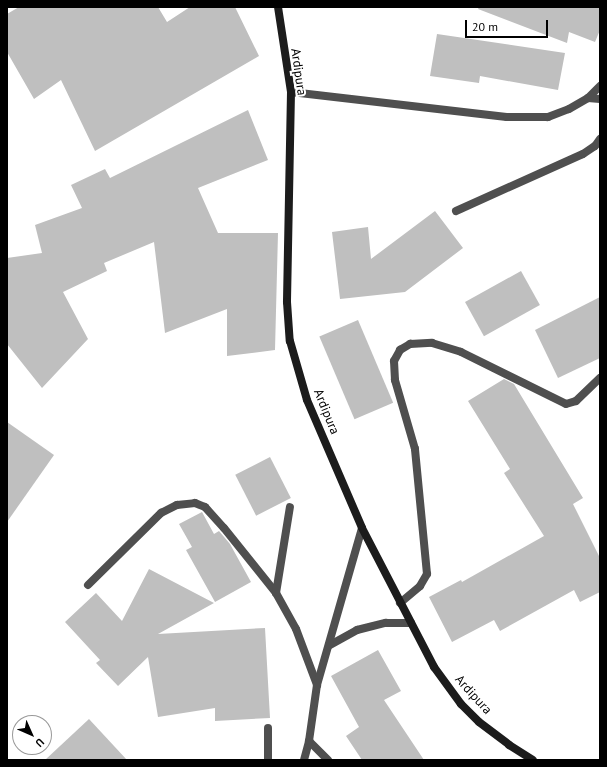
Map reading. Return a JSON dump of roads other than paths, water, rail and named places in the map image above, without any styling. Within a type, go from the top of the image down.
[{"type":"street","name":"Ardipura","points":[[278,7],[291,92],[286,256],[287,302],[290,341],[307,400],[362,528],[410,624],[434,667],[461,704],[479,722],[534,760]]},
{"type":"street","points":[[291,92],[507,117],[548,117],[569,109],[588,98],[600,86]]},
{"type":"street","points":[[588,98],[600,99]]},
{"type":"street","points":[[456,211],[583,154],[595,146],[600,139]]},
{"type":"street","points":[[400,603],[420,586],[427,574],[415,449],[395,380],[394,361],[400,350],[410,344],[432,343],[461,352],[566,404],[576,401],[600,378]]},
{"type":"street","points":[[88,585],[161,513],[177,505],[195,503],[205,507],[224,528],[276,593],[296,629],[317,685]]},
{"type":"street","points":[[276,593],[290,507]]},
{"type":"street","points":[[304,760],[309,741],[317,685],[330,645],[362,528]]},
{"type":"street","points":[[330,645],[357,630],[386,623],[410,624]]},
{"type":"street","points":[[268,728],[268,760]]},
{"type":"street","points":[[309,741],[328,760]]}]
